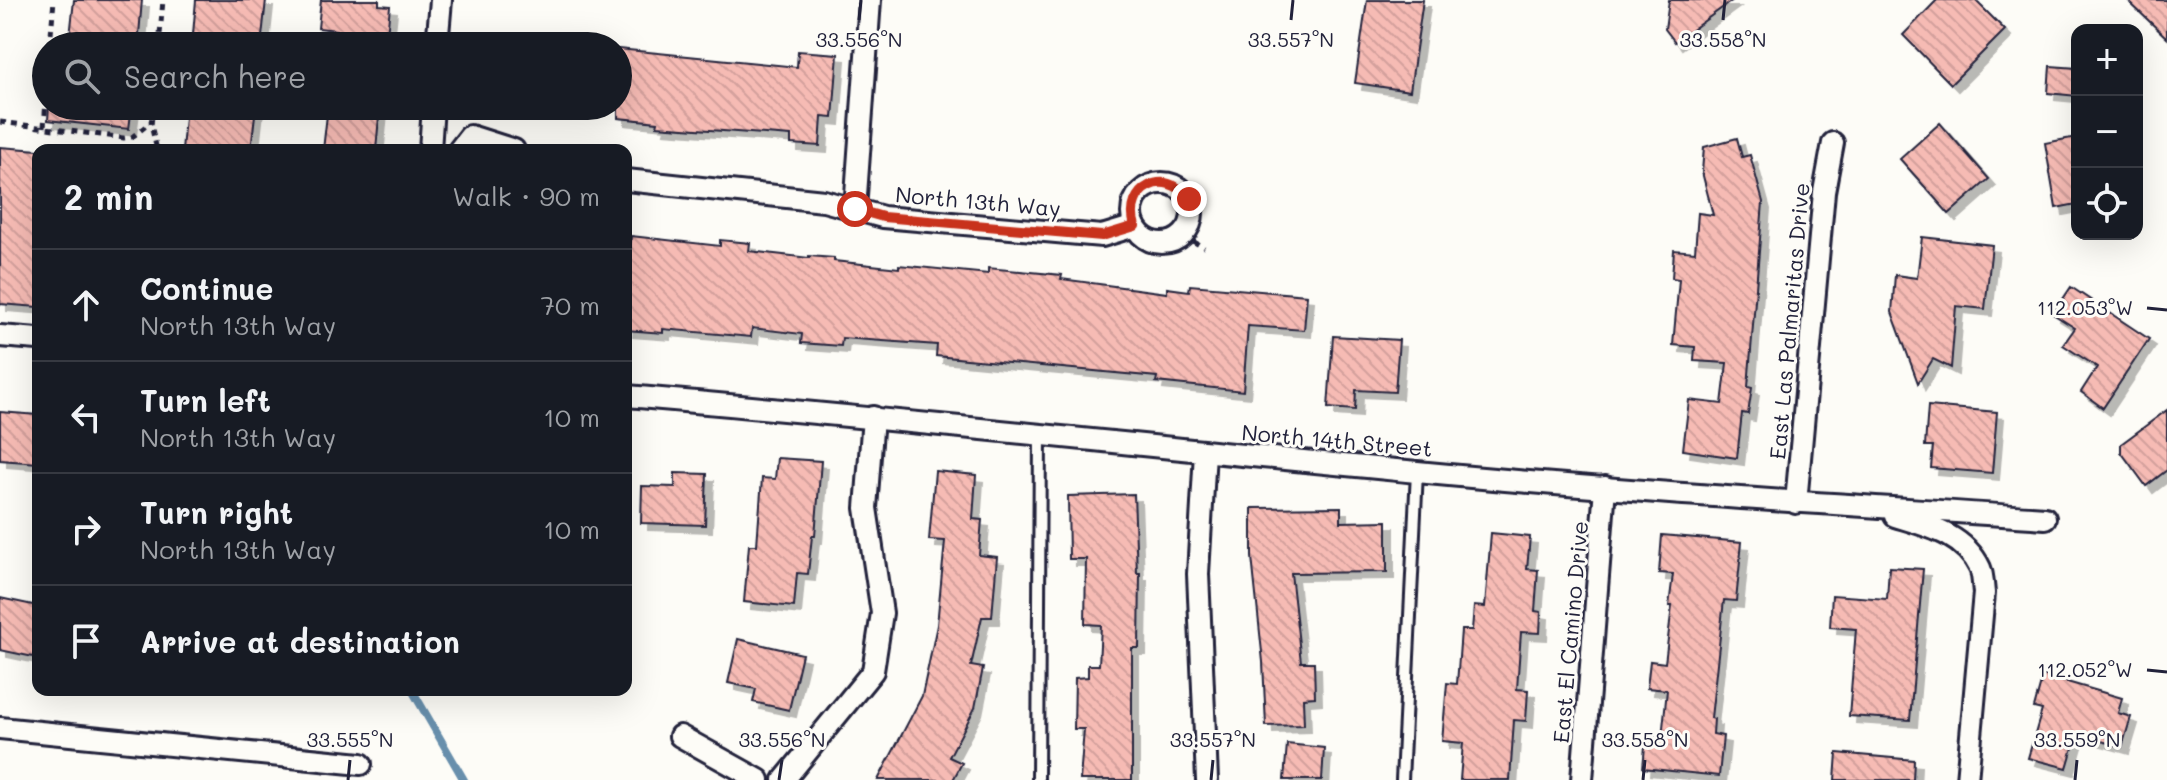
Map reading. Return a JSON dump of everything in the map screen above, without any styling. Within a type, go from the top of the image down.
[{"type":"street","points":[[438,32],[441,0]]},
{"type":"street","points":[[855,209],[870,0]]},
{"type":"street","points":[[430,144],[432,120]]},
{"type":"street","points":[[464,144],[470,136],[495,144]]},
{"type":"street","name":"East Las Palmaritas Drive","points":[[1796,503],[1823,208],[1833,143]]},
{"type":"street","name":"North 13th Way","points":[[632,181],[824,201],[883,217],[1102,236],[1135,226]]},
{"type":"street","points":[[1168,183],[1184,192],[1192,208],[1192,218],[1183,235],[1167,243],[1148,240],[1135,226],[1133,208],[1141,191],[1149,185],[1168,183]]},
{"type":"street","points":[[0,336],[32,339]]},
{"type":"street","name":"North 14th Street","points":[[632,397],[1040,433],[1417,472],[1796,503],[2045,518]]},
{"type":"street","points":[[784,780],[873,671],[882,613],[866,508],[873,417]]},
{"type":"street","points":[[1205,452],[1198,574],[1207,780]]},
{"type":"street","name":"East El Camino Drive","points":[[1582,780],[1605,487]]},
{"type":"street","points":[[1862,505],[1944,532],[1966,550],[1980,569],[1984,593],[1967,780]]},
{"type":"street","points":[[0,728],[361,764]]},
{"type":"street","points":[[680,736],[759,780]]},
{"type":"lane","points":[[1038,780],[1040,433]]},
{"type":"lane","points":[[1402,780],[1417,472]]},
{"type":"path","points":[[51,32],[54,0]]},
{"type":"path","points":[[160,32],[163,0]]},
{"type":"path","points":[[44,127],[45,120]]},
{"type":"path","points":[[0,122],[124,138],[132,137],[152,121],[156,144]]},
{"type":"path","points":[[1183,235],[1204,248]]},
{"type":"building","points":[[74,0],[142,0],[139,32],[71,32]]},
{"type":"building","points":[[196,0],[266,0],[263,32],[193,32]]},
{"type":"building","points":[[321,0],[379,0],[379,5],[390,6],[387,32],[336,32],[318,28]]},
{"type":"building","points":[[1367,0],[1423,0],[1410,91],[1355,83]]},
{"type":"building","points":[[1669,0],[1733,0],[1675,42],[1665,29]]},
{"type":"building","points":[[1937,0],[1975,0],[2005,30],[1951,84],[1903,35]]},
{"type":"building","points":[[2127,0],[2167,0],[2167,38]]},
{"type":"building","points":[[632,50],[797,67],[798,51],[838,54],[833,118],[822,117],[820,146],[791,144],[791,136],[657,126],[658,122],[632,119]]},
{"type":"building","points":[[2050,66],[2071,68],[2071,95],[2048,93]]},
{"type":"building","points":[[48,120],[130,120],[129,129]]},
{"type":"building","points":[[185,120],[254,120],[252,144],[183,144]]},
{"type":"building","points":[[326,120],[379,120],[377,144],[324,144]]},
{"type":"building","points":[[1940,123],[1989,179],[1949,214],[1900,159]]},
{"type":"building","points":[[1737,138],[1742,157],[1750,155],[1763,202],[1748,387],[1752,388],[1748,414],[1742,413],[1737,458],[1683,450],[1689,400],[1722,404],[1727,363],[1694,361],[1695,347],[1673,345],[1679,279],[1672,278],[1674,250],[1695,252],[1698,213],[1713,215],[1702,172],[1704,147]]},
{"type":"building","points":[[2071,138],[2071,205],[2056,208],[2045,143]]},
{"type":"building","points":[[0,147],[32,150],[32,307],[0,304]]},
{"type":"building","points":[[632,236],[720,246],[720,240],[750,243],[749,251],[834,258],[834,261],[899,268],[899,265],[988,274],[988,268],[1062,275],[1061,279],[1167,293],[1167,288],[1189,291],[1190,285],[1307,295],[1304,330],[1248,326],[1243,391],[1156,382],[1157,377],[936,356],[937,345],[842,338],[841,346],[801,343],[802,334],[752,328],[751,337],[663,329],[663,333],[632,330]]},
{"type":"building","points":[[1922,237],[1992,245],[1985,309],[1956,306],[1951,368],[1933,359],[1918,383],[1892,312],[1895,275],[1917,278]]},
{"type":"building","points":[[2071,287],[2149,339],[2103,408],[2081,392],[2097,367],[2063,345],[2075,328],[2053,314]]},
{"type":"building","points":[[1333,336],[1399,340],[1395,392],[1356,390],[1355,410],[1328,408]]},
{"type":"building","points":[[1928,406],[1997,412],[1992,473],[1931,468],[1933,446],[1925,446]]},
{"type":"building","points":[[2167,410],[2167,470],[2146,486],[2121,452],[2121,444]]},
{"type":"building","points":[[0,412],[32,415],[32,463],[0,460]]},
{"type":"building","points":[[777,458],[821,461],[815,536],[812,536],[808,574],[797,573],[794,607],[744,602],[749,545],[757,545],[762,478],[775,479]]},
{"type":"building","points":[[935,471],[976,475],[973,519],[982,520],[979,555],[997,557],[992,617],[982,617],[971,666],[983,668],[975,708],[949,757],[962,763],[953,780],[878,780],[922,696],[937,625],[945,541],[929,540]]},
{"type":"building","points":[[675,473],[707,474],[705,525],[641,523],[642,486],[675,487]]},
{"type":"building","points":[[1134,494],[1137,573],[1140,573],[1139,648],[1132,648],[1132,780],[1080,780],[1084,729],[1074,729],[1075,678],[1088,677],[1088,665],[1099,665],[1101,625],[1085,624],[1086,559],[1069,559],[1068,496]]},
{"type":"building","points":[[1341,507],[1341,522],[1387,521],[1387,572],[1291,573],[1301,662],[1314,662],[1315,697],[1303,698],[1304,725],[1266,726],[1252,557],[1252,508]]},
{"type":"building","points":[[1491,533],[1530,537],[1527,569],[1538,570],[1535,611],[1541,612],[1540,633],[1521,632],[1517,689],[1528,690],[1526,721],[1514,720],[1510,780],[1460,780],[1463,743],[1442,741],[1447,683],[1457,684],[1461,630],[1472,630],[1474,606],[1485,607]]},
{"type":"building","points":[[1662,535],[1742,542],[1736,601],[1724,600],[1711,718],[1714,719],[1713,734],[1723,736],[1719,776],[1643,768],[1646,735],[1662,737],[1667,690],[1647,688],[1650,661],[1665,663],[1672,606],[1669,606],[1673,574],[1659,573]]},
{"type":"building","points":[[1889,567],[1923,569],[1910,720],[1849,716],[1856,629],[1830,627],[1832,595],[1887,599]]},
{"type":"building","points":[[0,598],[32,605],[32,657],[0,650]]},
{"type":"building","points":[[738,639],[802,654],[789,710],[753,702],[756,689],[728,683]]},
{"type":"building","points":[[2043,675],[2122,698],[2118,713],[2131,717],[2122,747],[2077,734],[2067,768],[2028,758],[2042,710],[2034,708]]},
{"type":"building","points":[[1287,744],[1324,748],[1322,780],[1284,780]]},
{"type":"building","points":[[1837,753],[1914,760],[1913,780],[1835,780]]},
{"type":"waterway","points":[[415,696],[464,780]]},
{"type":"route","points":[[855,209],[883,217],[1102,236],[1135,226],[1132,217],[1136,198],[1149,185],[1168,183],[1184,192],[1189,199]]}]
